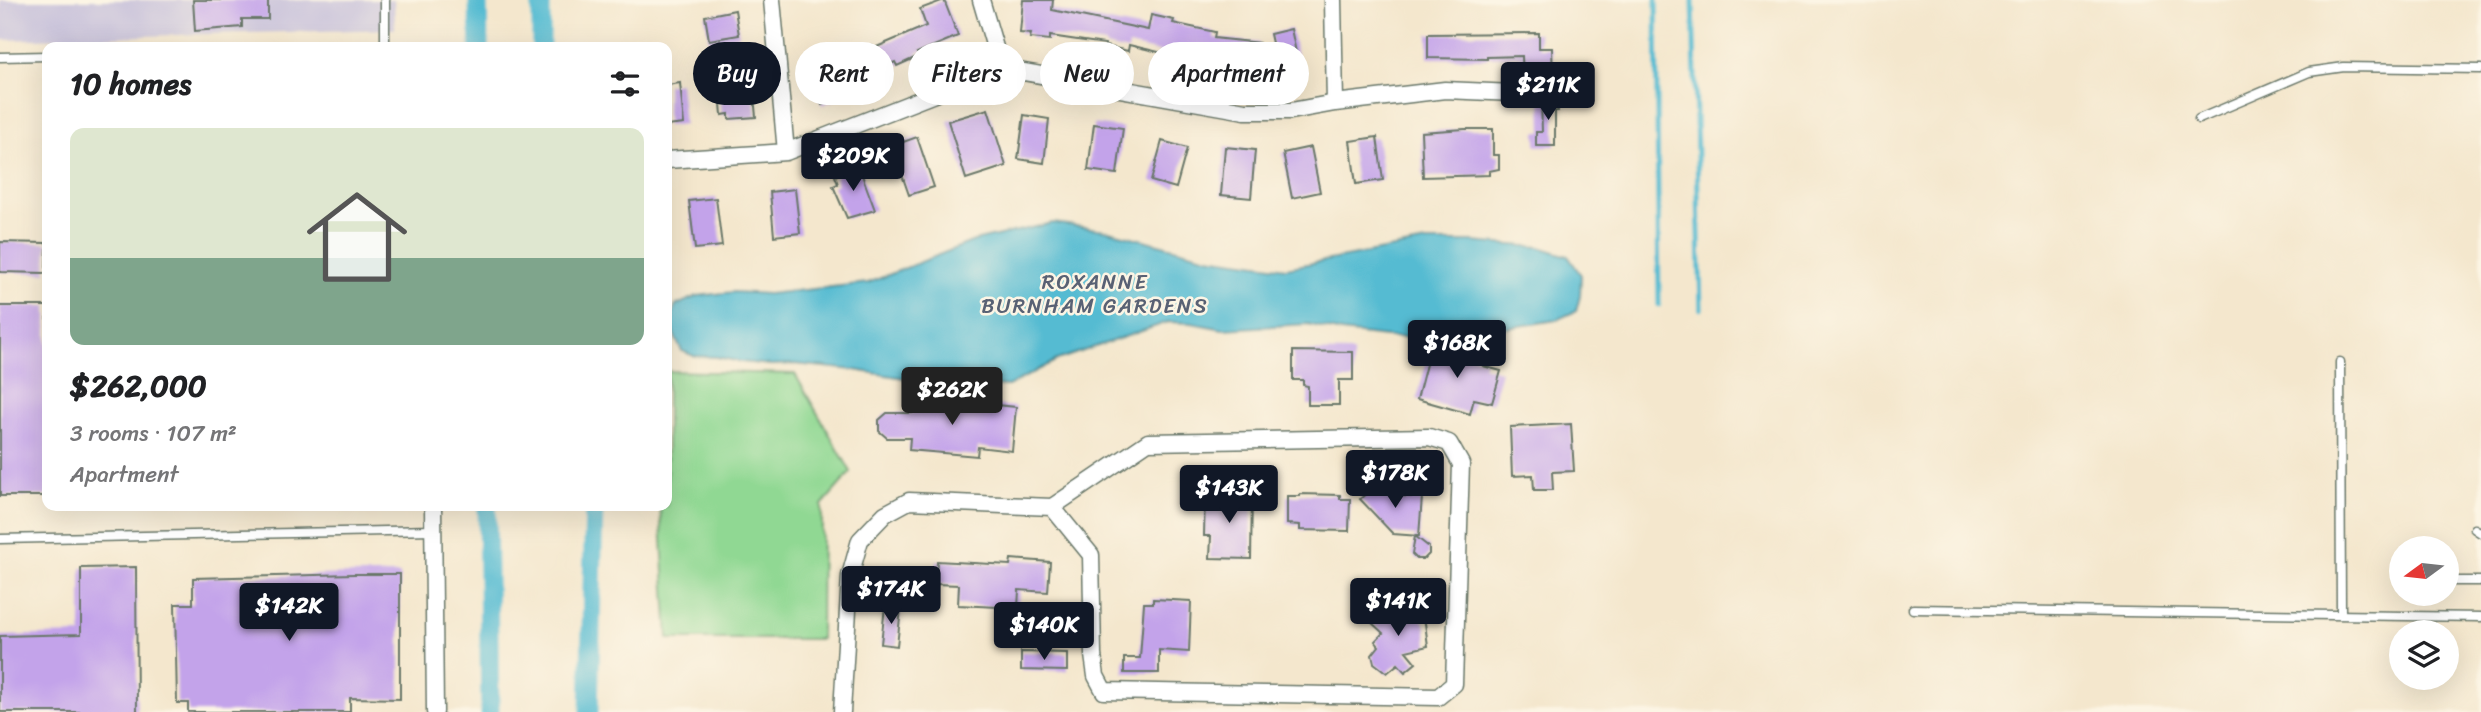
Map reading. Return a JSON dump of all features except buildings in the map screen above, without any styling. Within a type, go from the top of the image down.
[{"type":"street","points":[[772,0],[786,152]]},
{"type":"street","points":[[981,0],[993,42]]},
{"type":"street","points":[[1334,0],[1335,103]]},
{"type":"street","points":[[1026,72],[1245,111],[1291,111],[1445,90],[1514,93]]},
{"type":"street","points":[[672,160],[786,152],[908,104]]},
{"type":"street","points":[[842,712],[850,576],[860,540],[885,514],[909,501],[1052,507],[1148,442],[1429,437],[1449,443],[1461,464],[1454,684],[1437,697],[1104,691],[1096,676],[1093,655],[1091,555],[1052,507]]},
{"type":"street","points":[[433,511],[435,712]]},
{"type":"lane","points":[[384,0],[386,42]]},
{"type":"lane","points":[[0,57],[42,56]]},
{"type":"lane","points":[[2199,119],[2309,72],[2344,68],[2481,69]]},
{"type":"lane","points":[[2340,362],[2341,615]]},
{"type":"lane","points":[[0,539],[433,530]]},
{"type":"lane","points":[[2459,581],[2481,581]]},
{"type":"lane","points":[[1913,609],[2481,617]]},
{"type":"shaded area","points":[[0,0],[394,0],[395,29],[0,40]]},
{"type":"green space","points":[[672,371],[795,374],[851,472],[822,505],[821,639],[668,639],[660,511],[672,511]]},
{"type":"water","points":[[1053,223],[1105,230],[1208,257],[1286,268],[1426,242],[1539,247],[1568,256],[1581,275],[1580,296],[1576,311],[1556,320],[1447,338],[1387,337],[1341,332],[1308,324],[1223,329],[1168,322],[1057,360],[1008,386],[936,383],[854,370],[795,364],[771,365],[694,356],[682,351],[674,335],[672,319],[675,306],[697,296],[734,292],[768,294],[868,283],[974,241]]},
{"type":"waterway","points":[[478,0],[479,42]]},
{"type":"waterway","points":[[541,0],[541,42]]},
{"type":"waterway","points":[[1656,0],[1659,305]]},
{"type":"waterway","points":[[1693,0],[1701,309]]},
{"type":"waterway","points":[[487,511],[490,712]]},
{"type":"waterway","points":[[589,712],[594,511]]},
{"type":"district","name":"ROXANNE BURNHAM GARDENS","points":[[1095,294]]}]
